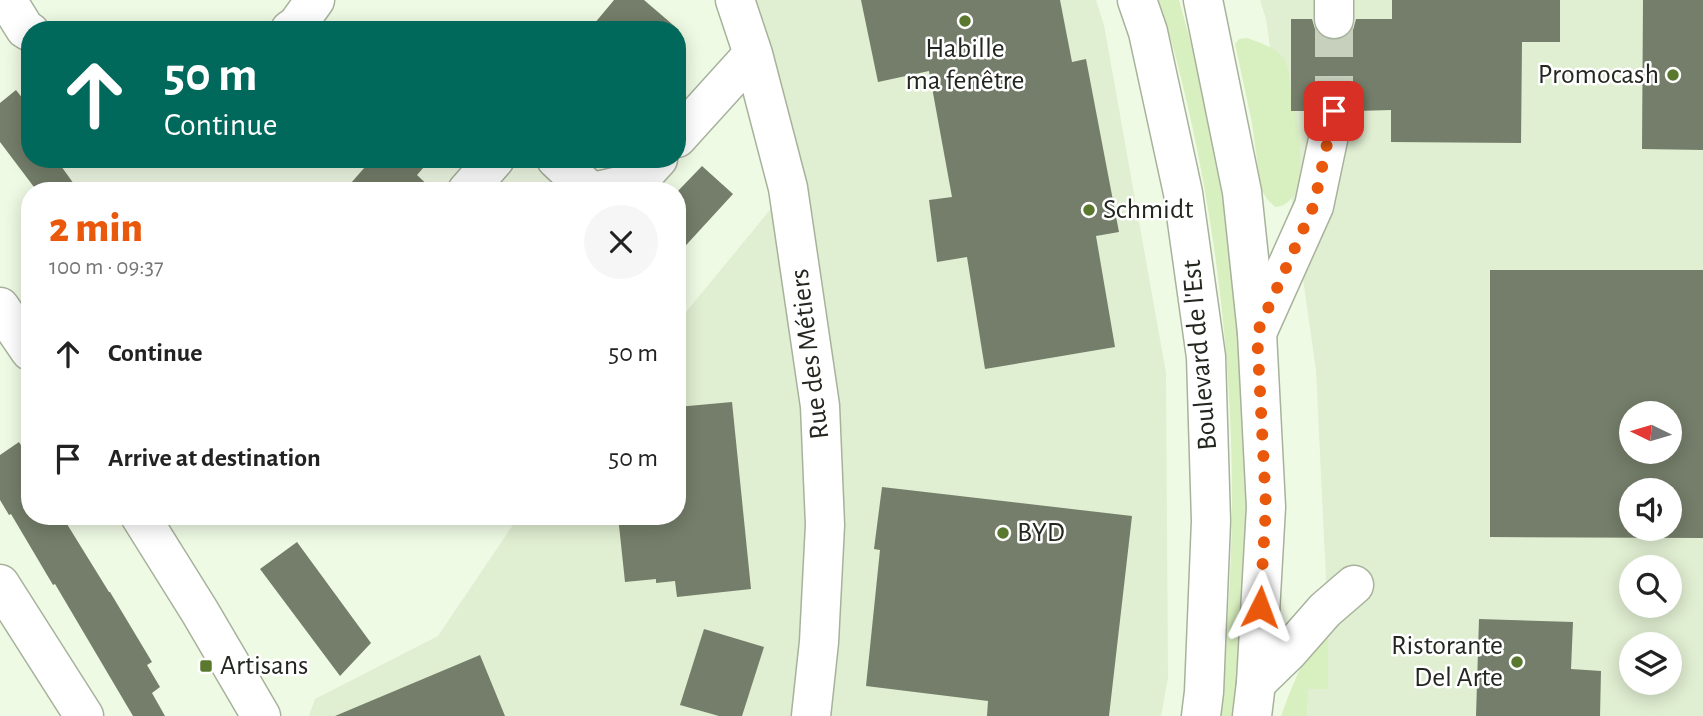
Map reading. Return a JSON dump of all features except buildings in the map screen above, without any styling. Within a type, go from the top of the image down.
[{"type":"street","points":[[7,0],[21,23]]},
{"type":"street","points":[[300,21],[316,0]]},
{"type":"street","name":"Rue des Métiers","points":[[735,0],[754,54],[788,188],[820,406],[825,525],[819,642],[811,716]]},
{"type":"street","name":"Boulevard de l'Est","points":[[1137,0],[1148,32],[1183,193],[1206,357],[1211,522],[1204,692],[1200,716]]},
{"type":"street","points":[[1203,0],[1211,0]]},
{"type":"street","name":"Boulevard de l'Est","points":[[1203,0],[1242,192],[1257,333],[1266,507],[1254,699]]},
{"type":"street","points":[[686,128],[754,54]]},
{"type":"street","points":[[1257,333],[1314,205],[1334,111]]},
{"type":"street","points":[[475,182],[487,168]]},
{"type":"street","points":[[566,168],[580,182]]},
{"type":"street","points":[[637,182],[650,168]]},
{"type":"street","points":[[0,307],[21,338]]},
{"type":"street","points":[[146,525],[261,716]]},
{"type":"street","points":[[0,584],[84,716]]},
{"type":"street","points":[[1254,699],[1289,651],[1325,610],[1354,585]]},
{"type":"shaded area","points":[[735,0],[1096,0],[1104,25],[1166,373],[1168,678],[1161,716],[309,716],[315,699],[438,636],[513,525],[686,525],[686,312],[788,188]]},
{"type":"shaded area","points":[[1158,0],[1179,0],[1195,58],[1226,215],[1244,415],[1248,516],[1233,716],[1217,716],[1231,554],[1229,389],[1222,307],[1211,225],[1196,145],[1176,58]]},
{"type":"shaded area","points":[[1260,0],[1703,0],[1703,716],[1307,716],[1308,689],[1327,689],[1328,622],[1316,370],[1266,19]]},
{"type":"shaded area","points":[[1247,38],[1272,48],[1281,55],[1288,70],[1299,138],[1299,176],[1296,191],[1288,202],[1275,207],[1261,189],[1252,123],[1235,44],[1239,39]]},
{"type":"shaded area","points":[[1328,622],[1328,689],[1308,689],[1307,716],[1281,716],[1307,652]]},
{"type":"tunnel","points":[[1334,19],[1334,111]]},
{"type":"place","name":"Habille ma fenêtre","points":[[965,21]]},
{"type":"place","name":"Promocash","points":[[1673,75]]},
{"type":"place","name":"Schmidt","points":[[1089,210]]},
{"type":"place","name":"BYD","points":[[1003,533]]},
{"type":"place","name":"Ristorante Del Arte","points":[[1517,662]]},
{"type":"place","name":"Artisans","points":[[206,666]]},
{"type":"route","points":[[1260,607],[1266,507],[1257,333],[1314,205],[1334,111]]}]
